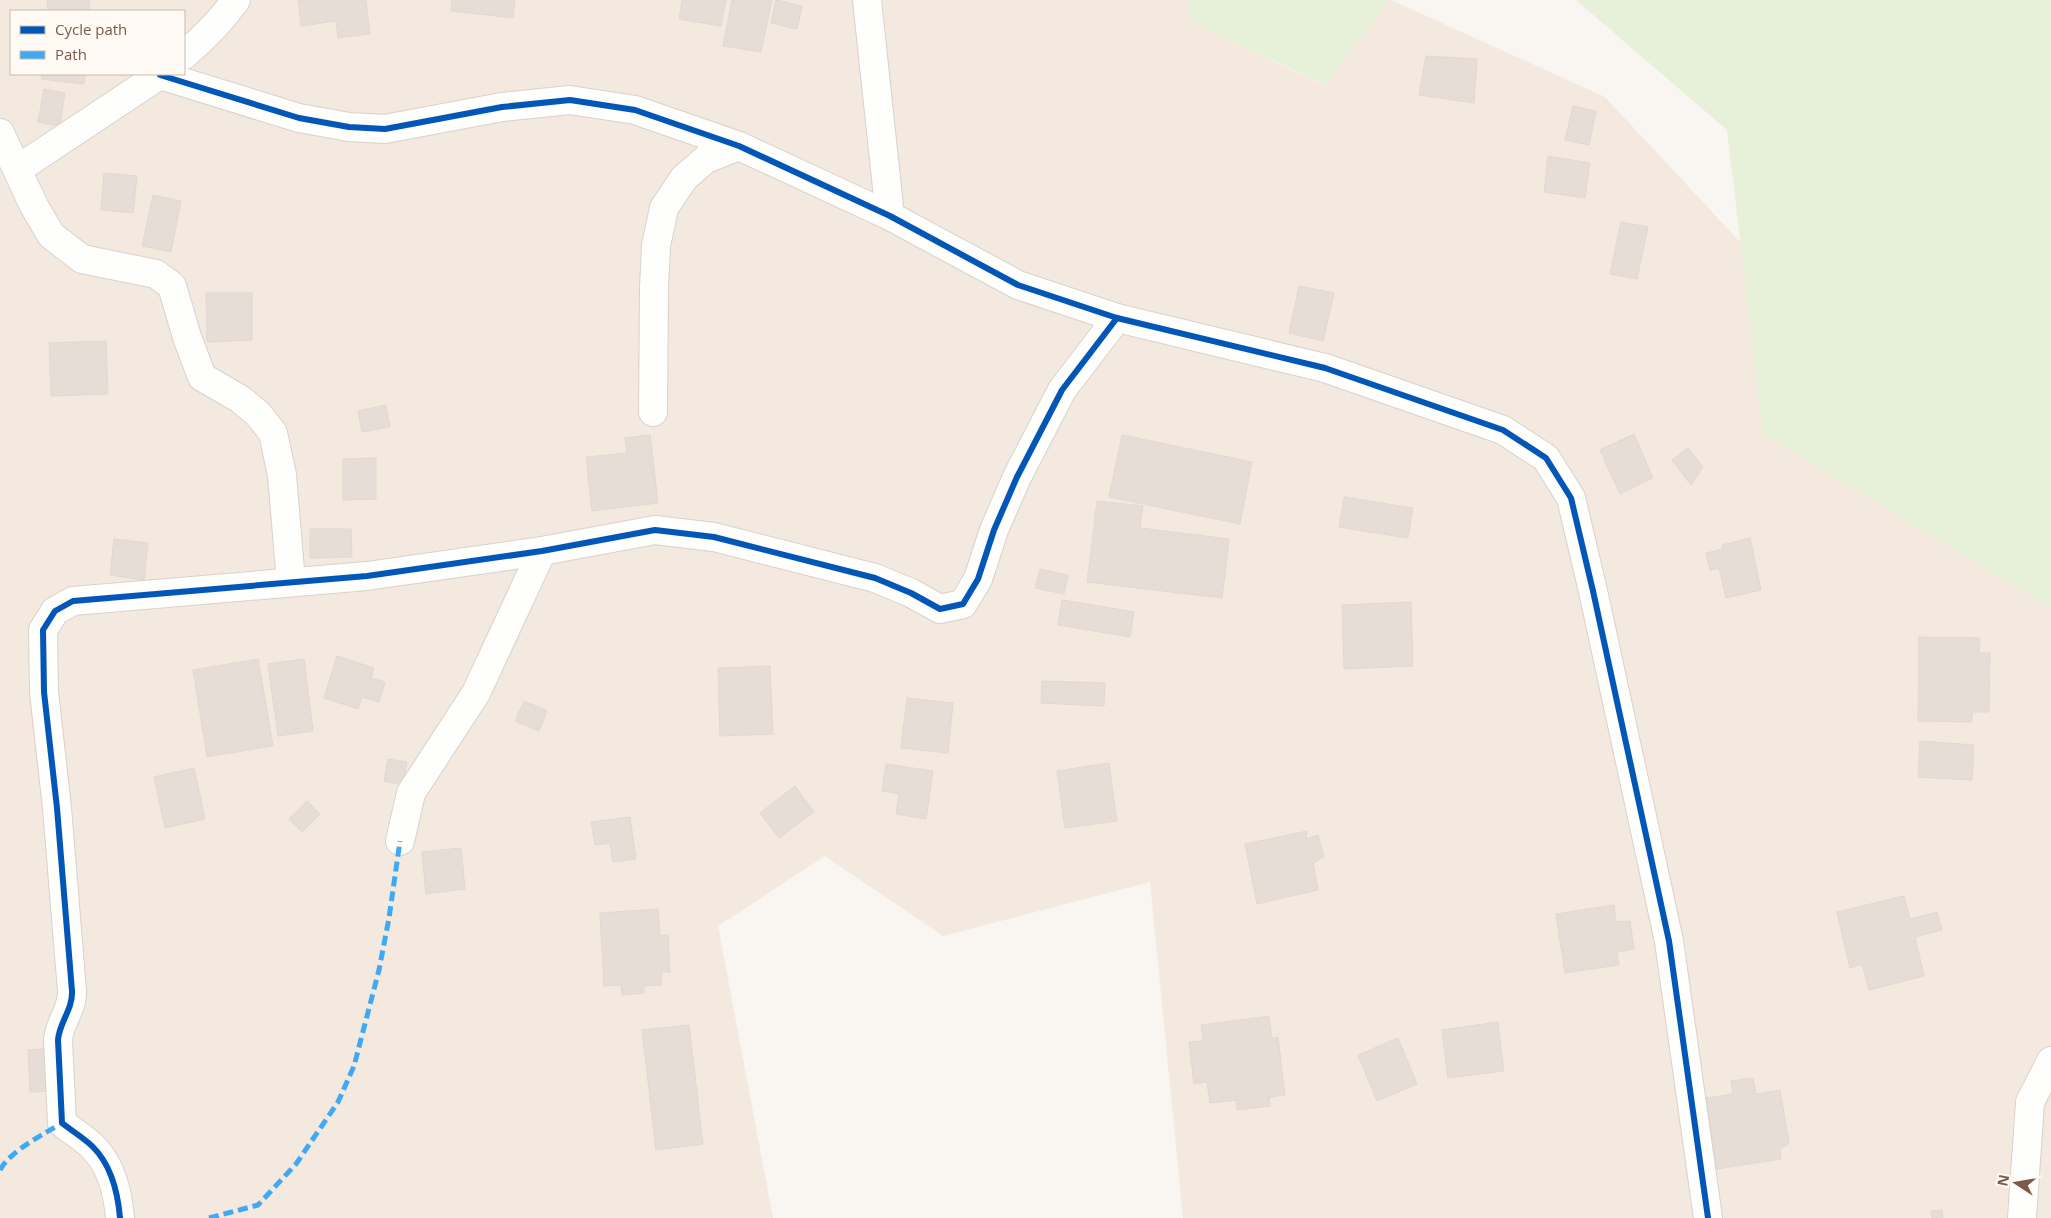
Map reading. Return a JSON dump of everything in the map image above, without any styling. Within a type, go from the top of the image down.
[{"type":"street","points":[[185,54],[204,38],[236,0]]},
{"type":"street","points":[[867,0],[890,216]]},
{"type":"street","points":[[18,169],[159,75]]},
{"type":"street","points":[[164,75],[299,118],[349,127],[385,130],[502,107],[570,100],[635,110],[739,146],[890,216],[1018,285],[1118,318],[1325,368],[1503,430],[1546,458],[1571,498],[1594,592],[1669,941],[1708,1218]]},
{"type":"street","points":[[0,133],[34,206],[51,235],[82,258],[156,274],[172,286],[187,337],[202,377],[240,399],[258,414],[273,433],[282,475],[291,582]]},
{"type":"street","points":[[653,412],[655,263],[656,246],[664,208],[684,178],[706,159],[739,146]]},
{"type":"street","points":[[120,1218],[118,1196],[108,1170],[94,1148],[62,1123],[58,1040],[59,1030],[71,1005],[72,991],[57,808],[44,692],[42,630],[55,610],[73,601],[368,576],[542,551],[655,530],[714,537],[875,578],[940,608],[963,604],[978,578],[994,530],[1017,477],[1062,390],[1118,318]]},
{"type":"street","points":[[400,841],[411,793],[476,693],[542,551]]},
{"type":"street","points":[[2022,1218],[2030,1102],[2051,1061]]},
{"type":"shaded area","points":[[0,0],[1190,0],[1189,21],[1324,85],[1389,0],[1391,0],[1605,97],[2014,536],[2051,579],[2051,1218],[1183,1218],[1150,882],[943,936],[825,856],[718,926],[773,1218],[0,1218]]},
{"type":"green space","points":[[1190,0],[1389,0],[1325,85],[1189,21]]},
{"type":"green space","points":[[1576,0],[2051,0],[2051,608],[1763,434],[1727,130]]},
{"type":"building","points":[[47,0],[89,0],[90,10],[48,10]]},
{"type":"building","points":[[298,0],[366,0],[370,34],[338,38],[336,21],[301,26]]},
{"type":"building","points":[[452,0],[515,0],[513,18],[451,11]]},
{"type":"building","points":[[682,0],[726,0],[721,26],[679,19]]},
{"type":"building","points":[[732,0],[772,0],[761,52],[723,46]]},
{"type":"building","points":[[776,0],[802,6],[797,29],[771,23]]},
{"type":"building","points":[[1426,56],[1477,59],[1474,103],[1419,95]]},
{"type":"building","points":[[42,75],[85,75],[84,84],[41,79]]},
{"type":"building","points":[[44,89],[65,93],[60,126],[38,122]]},
{"type":"building","points":[[1573,106],[1596,111],[1589,145],[1565,140]]},
{"type":"building","points":[[1548,156],[1590,163],[1585,198],[1544,192]]},
{"type":"building","points":[[104,173],[137,176],[133,213],[101,210]]},
{"type":"building","points":[[153,195],[181,201],[171,252],[142,246]]},
{"type":"building","points":[[1621,222],[1648,227],[1637,279],[1610,274]]},
{"type":"building","points":[[1299,286],[1334,293],[1323,341],[1289,333]]},
{"type":"building","points":[[206,293],[252,293],[252,340],[207,342]]},
{"type":"building","points":[[106,341],[108,394],[51,396],[49,343]]},
{"type":"building","points":[[386,405],[390,427],[362,432],[358,411]]},
{"type":"building","points":[[1634,434],[1653,478],[1620,494],[1600,450]]},
{"type":"building","points":[[650,435],[658,503],[592,511],[586,457],[627,453],[625,438]]},
{"type":"building","points":[[1122,435],[1252,462],[1240,524],[1109,497]]},
{"type":"building","points":[[1688,448],[1703,467],[1691,485],[1672,460]]},
{"type":"building","points":[[376,458],[376,499],[343,500],[343,459]]},
{"type":"building","points":[[1344,497],[1413,508],[1408,538],[1339,527]]},
{"type":"building","points":[[1097,501],[1143,506],[1140,528],[1229,539],[1222,598],[1087,582]]},
{"type":"building","points":[[310,529],[351,529],[352,557],[310,558]]},
{"type":"building","points":[[1750,538],[1761,590],[1726,598],[1719,568],[1710,570],[1706,553],[1723,549],[1722,545]]},
{"type":"building","points":[[114,539],[148,543],[144,580],[110,575]]},
{"type":"building","points":[[1040,569],[1068,575],[1064,594],[1035,588]]},
{"type":"building","points":[[1062,600],[1134,612],[1130,637],[1058,625]]},
{"type":"building","points":[[1411,602],[1413,666],[1344,669],[1342,605]]},
{"type":"building","points":[[1919,637],[1980,638],[1979,653],[1990,653],[1989,712],[1972,712],[1972,722],[1918,721]]},
{"type":"building","points":[[337,656],[374,668],[371,678],[385,682],[379,702],[362,697],[358,709],[324,698]]},
{"type":"building","points":[[258,659],[273,746],[207,757],[193,670]]},
{"type":"building","points":[[304,659],[313,731],[278,736],[268,664]]},
{"type":"building","points":[[770,666],[773,734],[720,736],[718,668]]},
{"type":"building","points":[[1042,681],[1105,683],[1104,706],[1041,703]]},
{"type":"building","points":[[907,698],[953,703],[948,753],[901,748]]},
{"type":"building","points":[[524,701],[547,711],[539,731],[515,721]]},
{"type":"building","points":[[1920,741],[1974,745],[1972,780],[1918,777]]},
{"type":"building","points":[[388,759],[407,762],[403,785],[384,781]]},
{"type":"building","points":[[1109,763],[1117,821],[1065,828],[1057,771]]},
{"type":"building","points":[[886,764],[933,771],[926,819],[896,814],[899,794],[882,791]]},
{"type":"building","points":[[194,768],[205,819],[165,828],[154,777]]},
{"type":"building","points":[[795,786],[814,812],[779,838],[760,813]]},
{"type":"building","points":[[307,801],[320,814],[302,832],[289,819]]},
{"type":"building","points":[[630,817],[636,859],[613,862],[610,843],[595,845],[591,822]]},
{"type":"building","points":[[1307,831],[1306,839],[1318,835],[1324,857],[1313,863],[1318,890],[1257,904],[1245,844]]},
{"type":"building","points":[[461,848],[465,889],[426,894],[422,852]]},
{"type":"building","points":[[1904,896],[1910,919],[1937,912],[1942,930],[1915,937],[1924,976],[1869,990],[1862,964],[1850,968],[1837,912]]},
{"type":"building","points":[[1614,905],[1616,922],[1630,921],[1634,949],[1617,952],[1619,965],[1565,973],[1556,914]]},
{"type":"building","points":[[658,909],[660,936],[668,935],[670,972],[661,972],[662,985],[644,986],[644,993],[622,995],[621,985],[604,986],[600,913]]},
{"type":"building","points":[[1269,1016],[1272,1039],[1278,1037],[1285,1095],[1269,1097],[1270,1106],[1237,1110],[1236,1100],[1210,1103],[1207,1082],[1194,1084],[1189,1042],[1203,1041],[1201,1025]]},
{"type":"building","points":[[1498,1022],[1504,1071],[1448,1078],[1442,1030]]},
{"type":"building","points":[[689,1025],[703,1144],[656,1150],[642,1030]]},
{"type":"building","points":[[1398,1038],[1417,1084],[1377,1101],[1358,1055]]},
{"type":"building","points":[[53,1048],[55,1091],[30,1092],[28,1050]]},
{"type":"building","points":[[1753,1078],[1756,1094],[1780,1090],[1789,1143],[1780,1149],[1781,1159],[1717,1169],[1706,1098],[1733,1094],[1731,1081]]},
{"type":"building","points":[[1942,1210],[1943,1218],[1932,1218],[1931,1211]]},
{"type":"marked path","points":[[209,1218],[258,1205],[296,1164],[338,1102],[354,1066],[379,970],[389,918],[400,841]]},
{"type":"marked path","points":[[0,1170],[11,1156],[62,1123]]},
{"type":"cycle path","points":[[160,75],[299,118],[349,127],[385,129],[502,107],[570,100],[635,110],[739,146],[890,216],[1018,285],[1117,318],[1325,368],[1503,430],[1546,458],[1571,498],[1669,941],[1708,1218]]},
{"type":"cycle path","points":[[120,1218],[115,1190],[105,1162],[89,1144],[62,1123],[58,1040],[72,998],[72,991],[57,808],[44,692],[43,630],[55,611],[73,601],[367,576],[542,551],[655,530],[714,537],[875,578],[911,593],[940,609],[963,604],[978,579],[994,530],[1017,477],[1062,390],[1117,318]]}]
